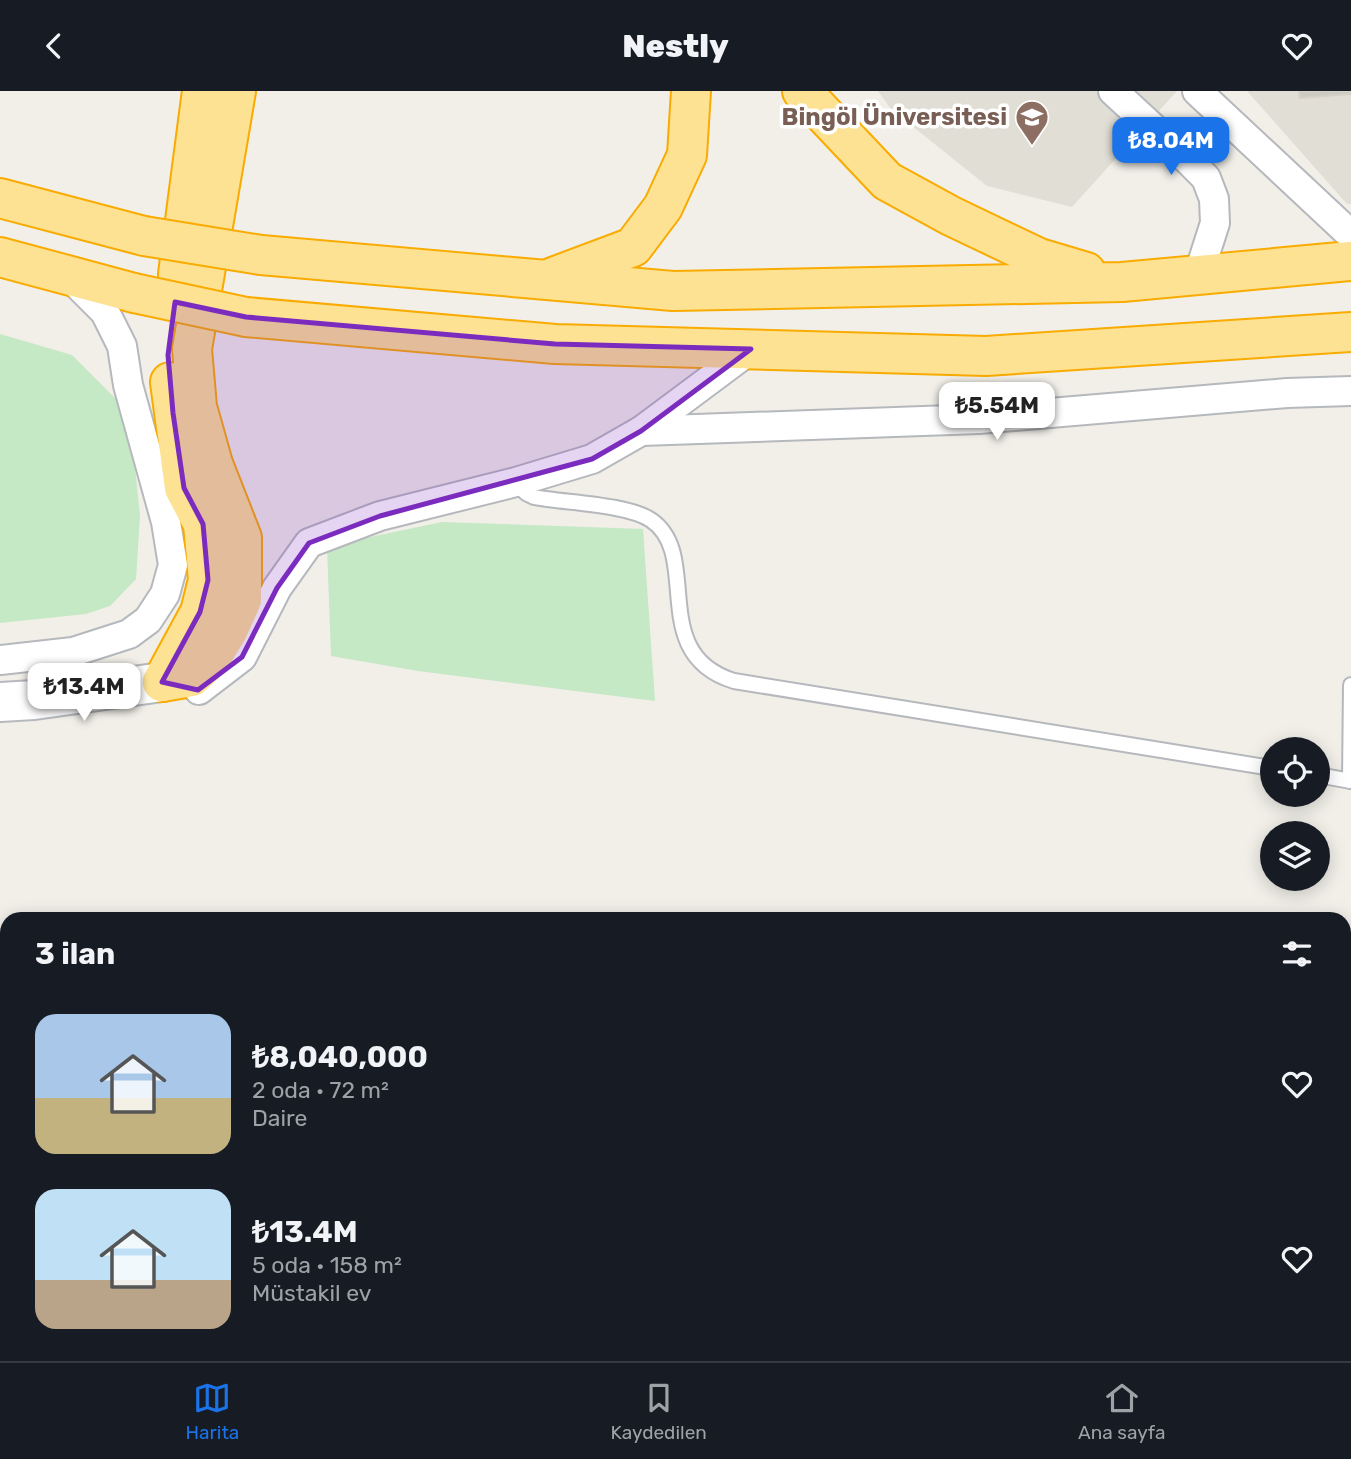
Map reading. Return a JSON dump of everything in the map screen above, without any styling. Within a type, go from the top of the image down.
[{"type":"highway","points":[[162,682],[200,612],[208,580],[203,524],[184,488],[168,355],[202,91]]},
{"type":"highway","points":[[162,682],[192,677],[210,660],[228,631],[242,600],[242,538],[213,464],[197,407],[192,349],[236,91]]},
{"type":"highway","points":[[544,281],[633,247],[663,207],[687,155],[691,91]]},
{"type":"highway","points":[[802,91],[887,181],[951,216],[1039,258],[1122,282]]},
{"type":"highway","points":[[0,198],[144,236],[261,255],[673,291],[1122,282],[1351,261]]},
{"type":"highway","points":[[0,257],[135,293],[246,317],[555,344],[986,356],[1351,332]]},
{"type":"main road","points":[[0,702],[162,682]]},
{"type":"street","points":[[1113,91],[1206,178],[1214,199],[1215,223],[1198,275]]},
{"type":"street","points":[[1197,91],[1351,235]]},
{"type":"street","points":[[0,660],[74,652],[129,634],[148,620],[165,594],[173,565],[166,522],[128,385],[122,346],[105,312],[69,275]]},
{"type":"street","points":[[162,682],[198,691],[242,657],[278,588],[309,544],[380,516],[516,482],[592,459],[641,431],[751,349]]},
{"type":"street","points":[[641,431],[979,419],[1287,393],[1351,391]]},
{"type":"lane","points":[[516,482],[534,497],[637,513],[657,525],[670,540],[687,640],[696,658],[720,677],[1260,766]]},
{"type":"lane","points":[[1330,777],[1351,781],[1351,685]]},
{"type":"highlighted area","points":[[175,302],[246,317],[555,344],[751,349],[641,431],[592,459],[380,516],[309,543],[277,588],[242,657],[198,690],[162,682],[200,612],[208,580],[203,524],[184,488],[173,413],[168,355]]},
{"type":"shaded area","name":"Bingöl Üniversitesi","points":[[878,91],[1177,91],[1072,207],[987,186],[891,109]]},
{"type":"shaded area","points":[[1247,91],[1351,91],[1351,204],[1347,204]]},
{"type":"green space","points":[[0,334],[72,355],[117,400],[131,430],[140,515],[136,579],[110,606],[86,614],[0,623]]},
{"type":"green space","points":[[442,522],[643,529],[655,701],[418,671],[331,656],[327,546]]},
{"type":"building","points":[[1299,91],[1351,91],[1351,94],[1300,98]]},
{"type":"place","name":"Bingöl Üniversitesi","points":[[1032,147]]}]
